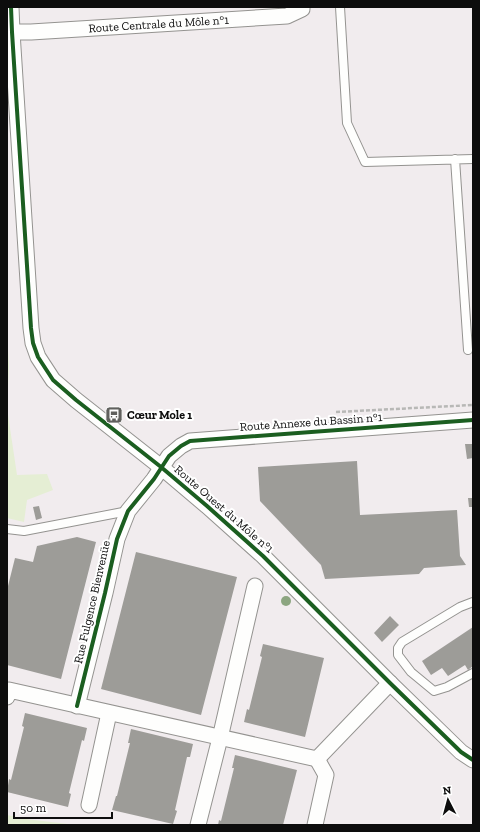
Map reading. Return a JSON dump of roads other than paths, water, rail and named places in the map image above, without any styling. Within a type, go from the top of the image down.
[{"type":"street","name":"Route Ouest du Môle n°1","points":[[11,7],[10,32],[31,328],[33,343],[38,357],[53,380],[161,467],[263,556],[461,752],[473,760]]},
{"type":"street","name":"Route Centrale du Môle n°1","points":[[10,32],[31,32],[287,16],[302,10],[302,7]]},
{"type":"street","name":"Route Annexe du Bassin n°1","points":[[161,467],[181,446],[190,441],[473,420]]},
{"type":"street","name":"Rue Fulgence Bienvenüe","points":[[77,706],[117,538],[128,512],[154,479],[161,467]]},
{"type":"street","points":[[198,825],[220,738],[255,586]]},
{"type":"street","points":[[317,759],[390,683]]},
{"type":"street","points":[[7,697],[9,690],[317,759],[326,775],[315,825]]},
{"type":"street","points":[[89,805],[109,713]]},
{"type":"lane","points":[[340,7],[347,123],[364,162],[473,159]]},
{"type":"lane","points":[[455,159],[468,350]]},
{"type":"lane","points":[[7,529],[24,531],[128,512]]},
{"type":"lane","points":[[473,602],[460,607],[402,642],[398,648],[398,655],[411,672],[434,691],[447,687],[473,673]]},
{"type":"place","name":"Cœur Mole 1","points":[[114,415]]}]
